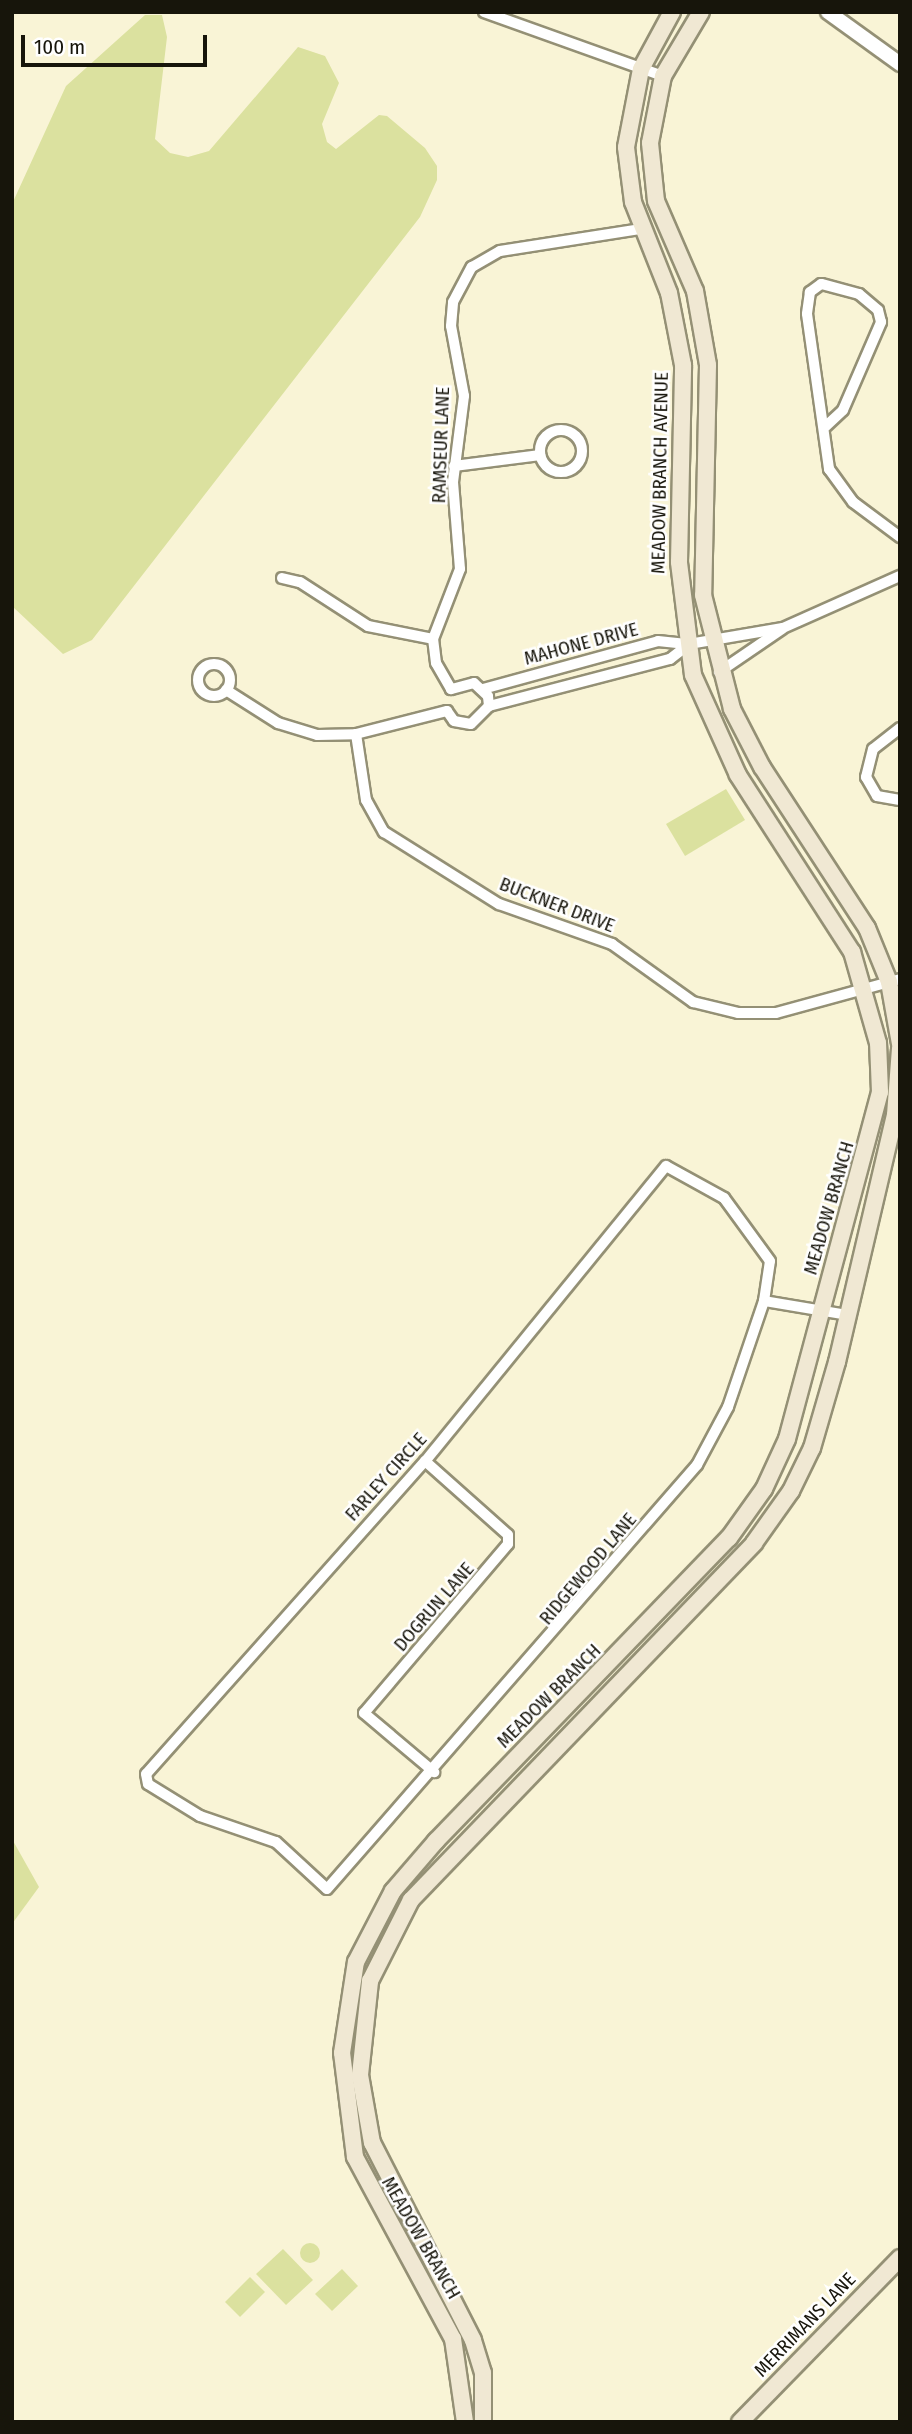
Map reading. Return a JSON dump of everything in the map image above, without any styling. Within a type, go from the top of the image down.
[{"type":"main road","name":"MEADOW BRANCH AVENUE","points":[[672,12],[641,69],[626,147],[641,229],[669,293],[684,374],[679,562],[693,676],[719,739],[843,936],[867,989]]},
{"type":"main road","points":[[701,12],[663,76],[651,168],[661,215],[695,291],[708,365],[702,562],[719,672],[744,736],[858,913],[894,981]]},
{"type":"main road","name":"MEADOW BRANCH","points":[[483,2422],[474,2340],[372,2143],[360,2075],[370,1981],[411,1900],[754,1544],[812,1448],[848,1315],[895,1115],[900,1046],[894,981]]},
{"type":"main road","name":"MEADOW BRANCH","points":[[466,2422],[453,2339],[355,2157],[342,2053],[356,1962],[393,1891],[436,1841],[729,1538],[764,1489],[787,1439],[880,1093],[867,989]]},
{"type":"main road","name":"MERRIMANS LANE","points":[[740,2422],[900,2258]]},
{"type":"street","points":[[484,12],[663,76]]},
{"type":"street","points":[[828,12],[900,64]]},
{"type":"street","name":"RAMSEUR LANE","points":[[433,639],[458,580],[454,466],[464,396],[450,315],[472,267],[514,246],[641,229]]},
{"type":"street","points":[[826,426],[843,410],[881,322],[878,310],[859,294],[821,284],[810,292],[807,314],[826,426],[829,469],[839,485],[900,537]]},
{"type":"street","points":[[553,431],[574,433],[582,446],[579,462],[566,472],[550,470],[540,454],[553,431]]},
{"type":"street","points":[[454,466],[540,454]]},
{"type":"street","name":"MAHONE DRIVE","points":[[451,689],[466,682],[483,689],[658,641],[690,644],[783,628],[900,576]]},
{"type":"street","points":[[226,690],[299,731],[356,734],[447,710],[451,689],[436,663],[433,639],[369,626],[300,582],[282,578]]},
{"type":"street","points":[[719,672],[783,628]]},
{"type":"street","name":"MAHONE DRIVE","points":[[447,710],[454,720],[471,724],[489,706],[670,659],[690,644]]},
{"type":"street","points":[[483,689],[489,706]]},
{"type":"street","points":[[900,728],[873,749],[866,776],[877,796],[900,800]]},
{"type":"street","name":"BUCKNER DRIVE","points":[[356,734],[366,800],[384,832],[499,904],[612,944],[674,992],[710,1007],[755,1014],[894,981]]},
{"type":"street","name":"FARLEY CIRCLE","points":[[327,1889],[276,1842],[200,1816],[148,1784],[146,1774],[425,1461],[666,1166],[724,1198],[770,1261],[764,1301]]},
{"type":"street","points":[[764,1301],[823,1308],[848,1315]]},
{"type":"street","name":"RIDGEWOOD LANE","points":[[327,1889],[434,1772],[697,1465],[728,1407],[764,1301]]},
{"type":"street","name":"DOGRUN LANE","points":[[425,1461],[508,1535],[508,1544],[364,1713],[434,1772]]},
{"type":"green space","points":[[145,15],[162,15],[167,37],[155,139],[170,153],[188,157],[209,151],[298,47],[325,56],[339,83],[322,124],[327,142],[336,149],[379,115],[387,116],[425,148],[437,166],[437,180],[420,217],[92,640],[63,654],[12,606],[12,204],[66,86]]},
{"type":"green space","points":[[726,789],[745,820],[685,856],[666,824]]},
{"type":"green space","points":[[12,1839],[39,1887],[12,1924]]},
{"type":"green space","points":[[306,2243],[314,2243],[320,2253],[314,2263],[306,2263],[300,2257],[300,2249]]},
{"type":"green space","points":[[283,2249],[313,2280],[286,2305],[256,2274]]},
{"type":"green space","points":[[342,2269],[358,2286],[332,2311],[315,2294]]},
{"type":"green space","points":[[250,2277],[265,2292],[240,2317],[225,2302]]}]
